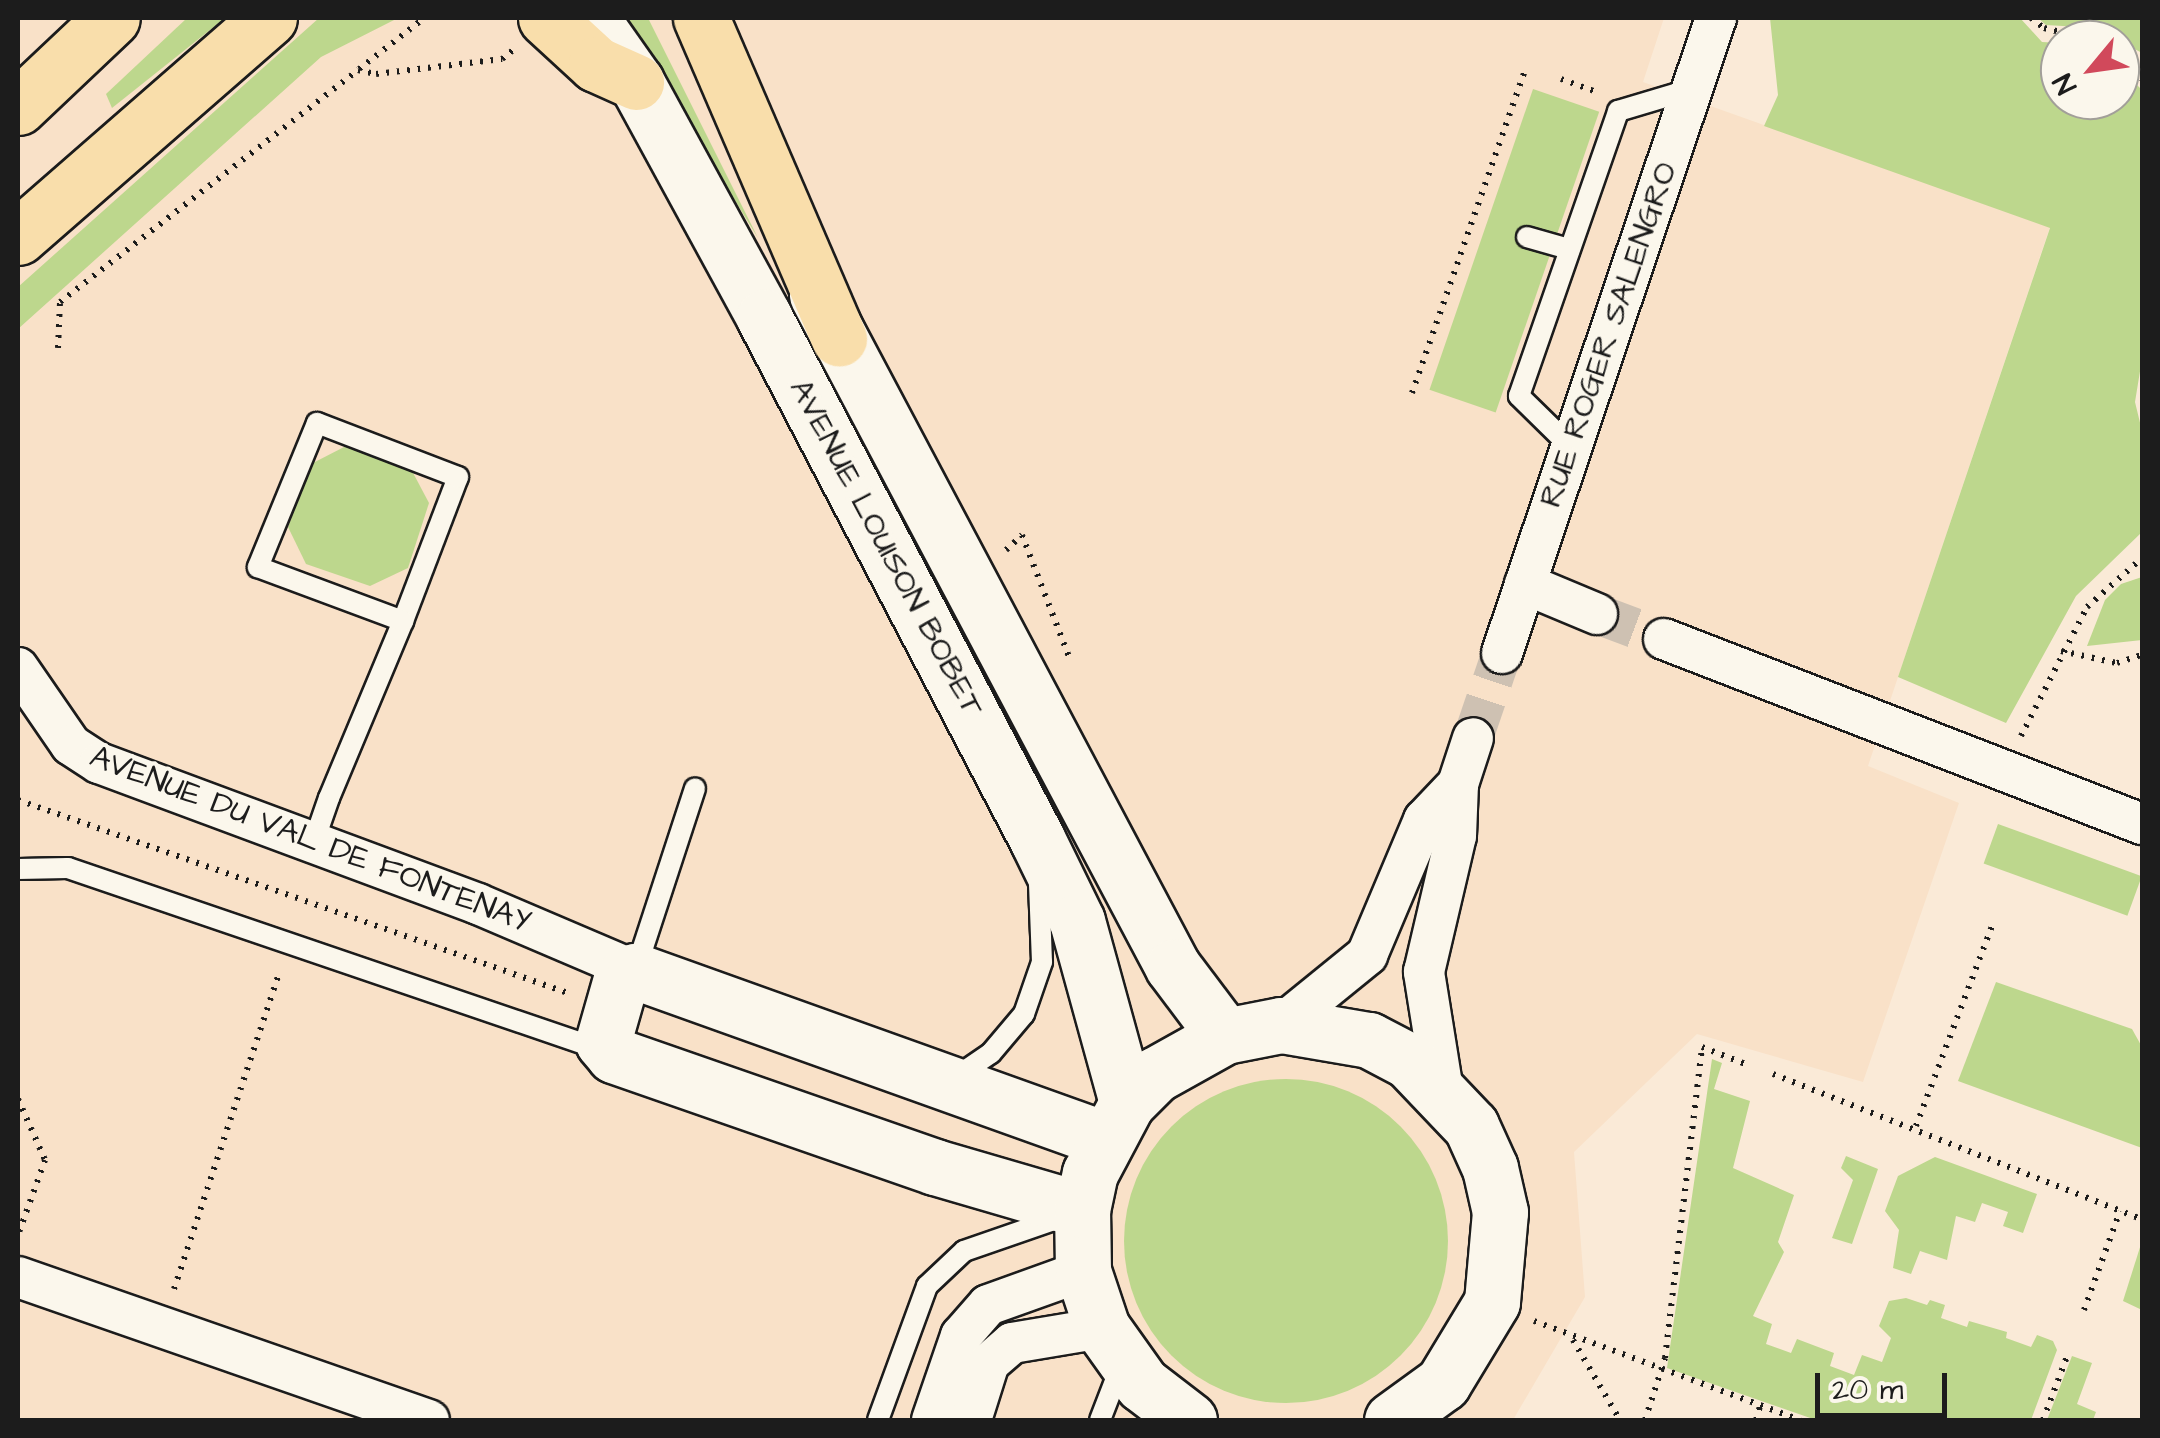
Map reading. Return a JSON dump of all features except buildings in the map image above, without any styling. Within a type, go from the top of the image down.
[{"type":"highway","points":[[18,107],[112,18]]},
{"type":"highway","points":[[18,237],[269,18]]},
{"type":"highway","points":[[702,18],[839,338]]},
{"type":"highway","points":[[531,33],[636,82]]},
{"type":"main road","name":"AVENUE LOUISON BOBET","points":[[590,18],[636,82],[1077,921],[1116,1121]]},
{"type":"main road","name":"AVENUE LOUISON BOBET","points":[[676,18],[839,338],[1173,967],[1225,1036]]},
{"type":"main road","name":"AVENUE DU VAL DE FONTENAY","points":[[620,1011],[1116,1121]]},
{"type":"main road","name":"AVENUE DU VAL DE FONTENAY","points":[[620,1011],[934,1168],[1082,1210]]},
{"type":"main road","points":[[1189,1420],[1112,1345],[1083,1271],[1082,1210],[1116,1121],[1188,1052],[1225,1036],[1281,1025],[1369,1040],[1443,1091],[1472,1126],[1500,1212],[1492,1302],[1447,1402],[1392,1420]]},
{"type":"street","name":"RUE ROGER SALENGRO","points":[[1502,653],[1716,18]]},
{"type":"street","points":[[1525,584],[1597,614]]},
{"type":"street","points":[[1664,639],[2142,824]]},
{"type":"street","name":"AVENUE DU VAL DE FONTENAY","points":[[18,668],[84,755],[312,846],[478,904],[620,1011]]},
{"type":"street","points":[[1443,1091],[1424,972],[1456,836],[1458,784],[1474,738]]},
{"type":"street","points":[[1281,1025],[1367,955],[1424,820],[1458,784]]},
{"type":"street","points":[[932,1420],[961,1336],[988,1305],[1083,1271]]},
{"type":"street","points":[[18,1277],[429,1420]]},
{"type":"street","points":[[971,1420],[989,1363],[1012,1343],[1112,1345]]},
{"type":"lane","points":[[1572,447],[1519,396],[1618,112],[1692,89]]},
{"type":"lane","points":[[1527,237],[1569,249]]},
{"type":"lane","points":[[312,846],[403,621],[458,477],[317,424],[258,567],[403,621]]},
{"type":"lane","points":[[620,1011],[695,788]]},
{"type":"lane","points":[[941,1084],[991,1053],[1024,1014],[1034,990],[1042,962],[1037,839]]},
{"type":"lane","name":"AVENUE DU VAL DE FONTENAY","points":[[18,869],[68,868],[290,942],[620,1011]]},
{"type":"lane","points":[[878,1420],[927,1286],[964,1251],[1082,1210]]},
{"type":"lane","points":[[1100,1420],[1112,1345]]},
{"type":"path","points":[[58,348],[60,302],[424,18]]},
{"type":"path","points":[[358,70],[376,74],[502,59],[531,33]]},
{"type":"path","points":[[1412,393],[1526,68]]},
{"type":"path","points":[[1561,79],[1607,95]]},
{"type":"path","points":[[1001,554],[1022,535],[1076,672]]},
{"type":"path","points":[[2000,768],[2087,607],[2142,558]]},
{"type":"path","points":[[2061,651],[2106,662],[2142,655]]},
{"type":"path","points":[[18,800],[620,1011]]},
{"type":"path","points":[[160,1329],[290,942],[312,846]]},
{"type":"path","points":[[1916,1126],[1992,926]]},
{"type":"path","points":[[1645,1420],[1660,1373],[1702,1047],[1748,1065]]},
{"type":"path","points":[[1774,1074],[1916,1126],[2142,1219]]},
{"type":"path","points":[[18,1099],[46,1160],[18,1235]]},
{"type":"path","points":[[2084,1310],[2120,1211]]},
{"type":"path","points":[[1492,1302],[1660,1373],[1800,1420]]},
{"type":"path","points":[[1572,1337],[1620,1420]]},
{"type":"path","points":[[2043,1420],[2068,1354]]},
{"type":"path","points":[[1756,1420],[1760,1406]]},
{"type":"shaded area","points":[[18,18],[1664,18],[1643,82],[2050,227],[1868,766],[1959,803],[1863,1082],[1697,1034],[1574,1152],[1585,1297],[1513,1420],[18,1420]]},
{"type":"green space","points":[[187,18],[225,18],[112,108],[106,94]]},
{"type":"green space","points":[[319,18],[398,18],[321,57],[18,329],[18,287]]},
{"type":"green space","points":[[621,18],[648,18],[758,238],[664,85]]},
{"type":"green space","points":[[1770,18],[2020,18],[2040,40],[2040,120],[2140,120],[2142,90],[2142,359],[2135,402],[2142,431],[2142,532],[2076,596],[2006,723],[1898,677],[2050,228],[1764,126],[1778,95]]},
{"type":"green space","points":[[2038,18],[2142,18],[2142,53],[2140,20]]},
{"type":"green space","points":[[1533,89],[1599,112],[1496,412],[1429,390]]},
{"type":"green space","points":[[346,446],[411,469],[429,503],[408,568],[370,586],[306,564],[288,527],[311,464]]},
{"type":"green space","points":[[2142,577],[2142,640],[2087,646],[2105,600],[2121,584]]},
{"type":"green space","points":[[1998,824],[2142,876],[2127,916],[1984,863]]},
{"type":"green space","points":[[1996,982],[2132,1029],[2142,1047],[2142,1148],[1958,1081]]},
{"type":"green space","points":[[1712,1059],[1722,1063],[1714,1089],[1750,1101],[1733,1168],[1794,1195],[1778,1242],[1784,1252],[1753,1316],[1772,1324],[1766,1344],[1791,1353],[1797,1339],[1834,1353],[1830,1366],[1854,1375],[1862,1355],[1882,1362],[1891,1338],[1879,1326],[1889,1301],[1906,1298],[1927,1305],[1930,1300],[1945,1305],[1941,1318],[1967,1327],[1969,1321],[2007,1332],[2006,1338],[2031,1347],[2037,1335],[2053,1341],[2057,1350],[2031,1420],[1816,1420],[1667,1368]]},
{"type":"green space","points":[[1270,1079],[1302,1079],[1363,1098],[1401,1126],[1436,1179],[1445,1209],[1445,1273],[1436,1303],[1401,1356],[1348,1391],[1302,1403],[1270,1403],[1209,1384],[1161,1344],[1143,1318],[1131,1288],[1124,1257],[1124,1225],[1143,1164],[1183,1116],[1209,1098],[1239,1086]]},
{"type":"green space","points":[[1846,1156],[1878,1169],[1852,1244],[1832,1238],[1853,1180],[1841,1168]]},
{"type":"green space","points":[[1935,1157],[2037,1194],[2023,1233],[2003,1226],[2008,1212],[1982,1203],[1975,1222],[1956,1216],[1947,1260],[1920,1251],[1911,1274],[1893,1268],[1899,1230],[1885,1211],[1898,1176]]},
{"type":"green space","points":[[2142,1241],[2142,1310],[2123,1301]]},
{"type":"green space","points":[[2072,1356],[2092,1363],[2077,1404],[2096,1412],[2093,1420],[2047,1420]]},
{"type":"tunnel","points":[[1597,614],[1664,639]]},
{"type":"tunnel","points":[[1473,738],[1502,653]]}]
